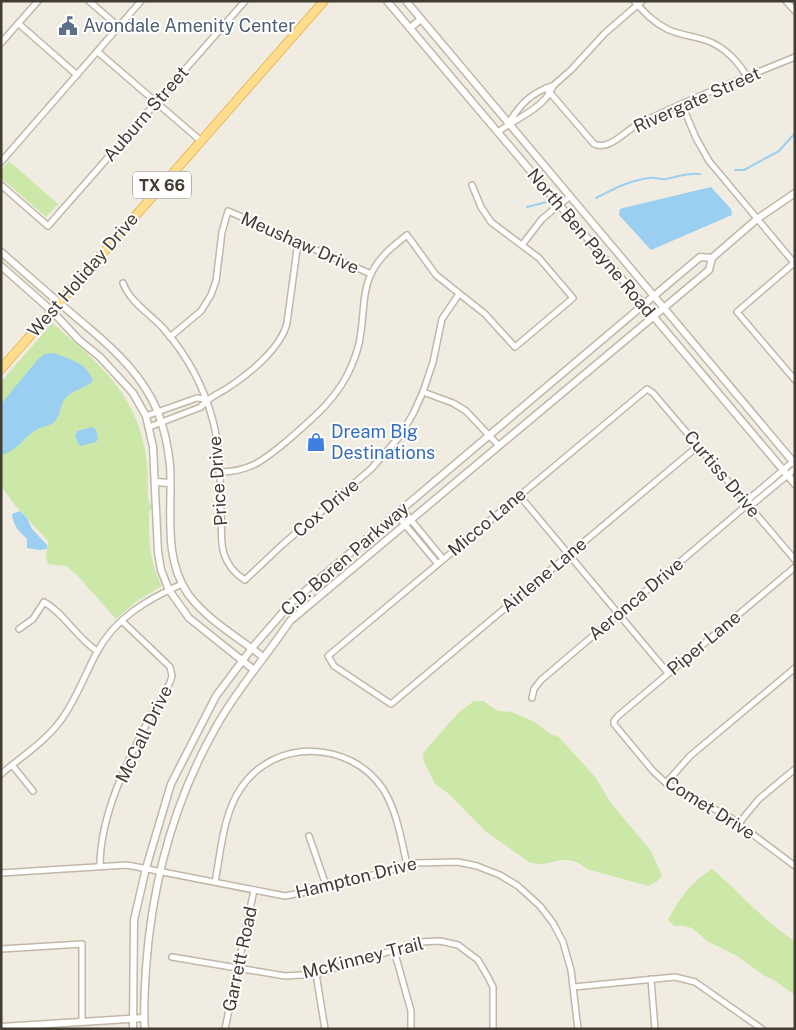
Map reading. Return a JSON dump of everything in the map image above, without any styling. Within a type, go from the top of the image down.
[{"type":"main road","name":"West Holiday Drive","points":[[1,369],[324,1]]},
{"type":"street","points":[[1,44],[38,1]]},
{"type":"street","points":[[89,1],[119,27]]},
{"type":"street","points":[[1,162],[141,1]]},
{"type":"street","name":"Auburn Street","points":[[1,185],[48,226],[245,1]]},
{"type":"street","name":"North Ben Payne Road","points":[[387,1],[795,484]]},
{"type":"street","name":"North Ben Payne Road","points":[[406,1],[663,309],[794,462]]},
{"type":"street","points":[[786,1],[795,11]]},
{"type":"street","points":[[498,132],[525,115],[545,99],[548,90],[572,69],[605,33],[638,2],[652,20],[668,30],[718,46],[738,62],[747,77]]},
{"type":"street","points":[[410,28],[421,19]]},
{"type":"street","points":[[18,24],[77,75]]},
{"type":"street","points":[[98,52],[201,140]]},
{"type":"street","name":"Rivergate Street","points":[[548,90],[594,144],[600,147],[607,145],[635,126],[795,56]]},
{"type":"street","points":[[508,124],[518,108],[538,91],[548,90]]},
{"type":"street","points":[[682,105],[696,138],[709,160],[795,263],[737,312],[795,380]]},
{"type":"street","points":[[219,472],[244,470],[262,461],[317,415],[336,393],[346,377],[357,351],[361,337],[366,290],[371,274],[385,253],[407,235],[436,276],[485,314],[515,347],[573,298],[544,264],[491,222],[481,207],[472,185]]},
{"type":"street","name":"C.D. Boren Parkway","points":[[145,1029],[148,940],[160,871],[171,830],[199,759],[216,726],[290,621],[709,270],[712,258],[757,219],[795,193]]},
{"type":"street","points":[[522,245],[536,225],[569,197]]},
{"type":"street","name":"Meushaw Drive","points":[[170,337],[201,311],[211,295],[217,275],[221,238],[228,212],[371,274]]},
{"type":"street","points":[[149,428],[200,407],[206,399],[232,385],[266,356],[281,338],[288,318],[298,242]]},
{"type":"street","points":[[1,252],[103,339],[138,376],[158,413],[165,432],[170,465],[170,527],[182,584],[196,604],[263,658]]},
{"type":"street","name":"C.D. Boren Parkway","points":[[132,1029],[134,920],[146,868],[171,784],[216,696],[242,660],[292,603],[700,257],[712,258]]},
{"type":"street","points":[[1,266],[52,311],[121,378],[133,393],[146,416],[153,447],[158,552],[161,570],[169,590],[189,618],[254,670]]},
{"type":"street","name":"Price Drive","points":[[123,283],[128,295],[170,337],[190,365],[206,399],[217,438],[223,551],[232,569],[245,580]]},
{"type":"street","name":"Cox Drive","points":[[245,580],[275,551],[383,457],[409,422],[424,392],[433,362],[440,324],[458,294]]},
{"type":"street","name":"Curtiss Drive","points":[[647,389],[653,393],[795,560]]},
{"type":"street","name":"Micco Lane","points":[[328,656],[647,389]]},
{"type":"street","points":[[424,392],[462,408],[474,418],[499,446]]},
{"type":"street","points":[[146,416],[197,398],[206,399]]},
{"type":"street","name":"Airlene Lane","points":[[328,656],[334,666],[391,704],[698,446]]},
{"type":"street","name":"Aeronca Drive","points":[[785,473],[794,462]]},
{"type":"street","name":"Aeronca Drive","points":[[532,698],[534,689],[541,680],[747,505],[750,498],[785,473],[795,469]]},
{"type":"street","points":[[155,482],[170,483]]},
{"type":"street","points":[[519,495],[668,673]]},
{"type":"street","points":[[399,512],[443,559]]},
{"type":"street","points":[[408,522],[437,563]]},
{"type":"street","name":"Piper Lane","points":[[614,720],[795,567]]},
{"type":"street","points":[[1,774],[60,722],[97,650],[122,621],[142,604],[182,584]]},
{"type":"street","points":[[19,629],[33,619],[44,602],[54,608],[80,638],[97,650]]},
{"type":"street","name":"McCall Drive","points":[[100,866],[102,835],[112,804],[131,757],[172,676],[170,667],[122,621]]},
{"type":"street","points":[[666,783],[690,756],[795,668]]},
{"type":"street","name":"Comet Drive","points":[[614,720],[617,729],[653,772],[666,783],[739,823],[795,866]]},
{"type":"street","points":[[215,882],[228,818],[241,788],[257,770],[273,759],[289,753],[306,750],[328,752],[344,757],[372,775],[382,787],[391,805],[407,864]]},
{"type":"street","points":[[12,765],[33,791]]},
{"type":"street","points":[[739,823],[759,799],[795,769]]},
{"type":"street","points":[[309,836],[327,888]]},
{"type":"street","name":"Hampton Drive","points":[[1,873],[127,865],[285,896],[327,888],[407,864],[433,861],[466,863],[489,870],[518,886],[540,906],[558,932],[569,960],[578,1029]]},
{"type":"street","name":"Garrett Road","points":[[225,1029],[254,890]]},
{"type":"street","name":"McKinney Trail","points":[[172,957],[285,976],[316,974],[420,942],[440,941],[458,945],[478,960],[493,987],[493,1029]]},
{"type":"street","points":[[1,949],[82,944],[82,1022]]},
{"type":"street","points":[[394,950],[411,1011],[411,1029]]},
{"type":"street","points":[[316,974],[326,1029]]},
{"type":"street","points":[[574,988],[651,979],[675,978],[694,982],[762,1029]]},
{"type":"street","points":[[651,979],[655,1029]]},
{"type":"street","points":[[1,1027],[144,1018]]},
{"type":"green space","points":[[9,161],[58,204],[46,217],[1,178],[1,171]]},
{"type":"green space","points":[[52,323],[97,364],[122,393],[140,429],[145,450],[148,500],[152,507],[149,512],[149,531],[152,559],[162,586],[137,601],[116,619],[76,574],[66,566],[48,564],[46,557],[48,541],[15,505],[1,486],[1,382]]},
{"type":"green space","points":[[474,701],[483,701],[498,711],[512,712],[535,722],[550,734],[559,737],[596,778],[610,802],[651,851],[662,876],[648,886],[587,869],[578,863],[570,861],[563,860],[544,864],[529,862],[485,831],[449,794],[435,784],[424,762],[423,753],[459,712]]},
{"type":"green space","points":[[712,869],[762,916],[795,941],[795,995],[737,956],[707,941],[692,928],[674,926],[668,920],[686,892]]},
{"type":"water","points":[[711,187],[731,209],[732,215],[651,250],[619,215],[620,209],[623,208]]},
{"type":"water","points":[[55,353],[82,365],[93,380],[67,397],[54,422],[33,432],[12,450],[1,455],[1,404],[39,358],[45,354]]},
{"type":"water","points":[[92,427],[96,429],[98,439],[96,442],[81,446],[78,444],[75,435],[77,431]]},
{"type":"water","points":[[20,511],[27,518],[32,529],[47,545],[47,549],[27,548],[27,539],[17,528],[12,514]]},
{"type":"waterway","points":[[735,170],[744,170],[779,151],[795,133]]},
{"type":"waterway","points":[[596,198],[622,185],[643,179],[664,179],[687,174],[700,174]]},
{"type":"waterway","points":[[527,207],[547,202]]},
{"type":"place","name":"Avondale Amenity Center","points":[[68,26]]},
{"type":"place","name":"Dream Big Destinations","points":[[316,442]]}]
